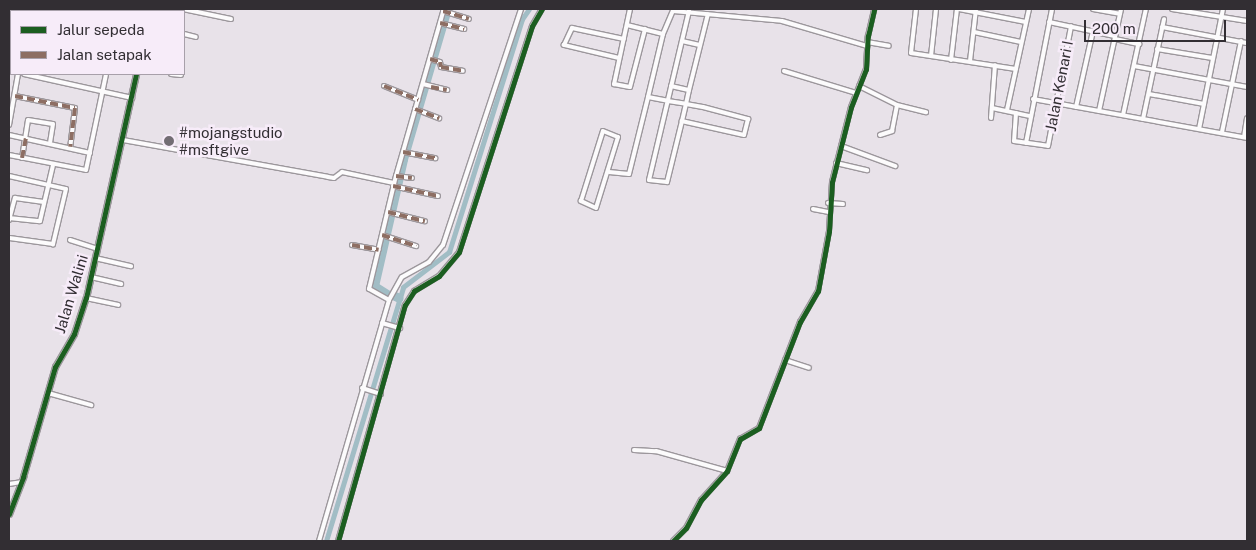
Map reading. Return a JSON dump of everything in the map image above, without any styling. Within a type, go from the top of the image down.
[{"type":"street","points":[[184,9],[231,19]]},
{"type":"street","points":[[319,541],[363,389],[385,324],[388,300],[402,277],[429,262],[443,245],[522,9]]},
{"type":"street","points":[[338,541],[398,327],[409,296],[439,276],[459,252],[532,26],[542,9]]},
{"type":"street","points":[[630,9],[613,83],[630,87],[645,29]]},
{"type":"street","points":[[673,541],[686,528],[701,500],[727,471],[740,439],[759,428],[800,322],[818,291],[829,231],[828,203],[836,163],[856,93],[866,69],[867,44],[874,9]]},
{"type":"street","points":[[916,9],[910,53],[1016,69]]},
{"type":"street","points":[[931,56],[936,9]]},
{"type":"street","points":[[951,60],[958,9],[976,10],[1026,22]]},
{"type":"street","points":[[1007,110],[1028,9]]},
{"type":"street","points":[[1016,113],[1014,140],[1026,143],[1033,99],[1052,9]]},
{"type":"street","points":[[1093,9],[1120,14]]},
{"type":"street","points":[[1100,111],[1121,9]]},
{"type":"street","points":[[1123,115],[1146,9]]},
{"type":"street","points":[[1172,9],[1247,21]]},
{"type":"street","points":[[1199,129],[1223,9]]},
{"type":"street","points":[[970,61],[976,10]]},
{"type":"street","points":[[388,300],[369,291],[417,110],[418,100],[424,85],[444,11],[469,19]]},
{"type":"street","points":[[609,172],[629,174],[670,11],[689,11],[782,21],[867,44],[889,46]]},
{"type":"street","points":[[689,11],[649,180],[667,182],[708,14]]},
{"type":"street","points":[[1143,119],[1164,19]]},
{"type":"street","points":[[1049,22],[1093,31],[1139,44]]},
{"type":"street","points":[[442,23],[464,29]]},
{"type":"street","points":[[627,25],[663,34]]},
{"type":"street","name":"Jalan Kenari I","points":[[1026,143],[1048,146],[1071,26]]},
{"type":"street","points":[[1162,27],[1247,42]]},
{"type":"street","points":[[619,58],[564,45],[572,28],[624,40]]},
{"type":"street","points":[[1076,107],[1093,31]]},
{"type":"street","points":[[974,32],[1021,42]]},
{"type":"street","points":[[185,34],[196,37]]},
{"type":"street","points":[[1222,132],[1241,41]]},
{"type":"street","points":[[682,42],[700,46]]},
{"type":"street","points":[[1157,49],[1212,58]]},
{"type":"street","points":[[431,59],[440,62],[441,66],[463,70]]},
{"type":"street","points":[[991,118],[995,65]]},
{"type":"street","points":[[1134,66],[1247,87]]},
{"type":"street","points":[[784,71],[856,93]]},
{"type":"street","points":[[9,125],[18,75]]},
{"type":"street","points":[[29,75],[132,98]]},
{"type":"street","points":[[9,155],[85,171],[106,75]]},
{"type":"street","name":"Jalan Walini","points":[[9,514],[21,482],[56,367],[74,334],[86,298],[123,140],[136,75]]},
{"type":"street","points":[[176,75],[181,76]]},
{"type":"street","points":[[424,85],[447,90]]},
{"type":"street","points":[[384,86],[418,100]]},
{"type":"street","points":[[672,86],[689,90]]},
{"type":"street","points":[[859,86],[897,105],[926,112]]},
{"type":"street","points":[[1149,94],[1204,104]]},
{"type":"street","points":[[14,96],[75,108],[70,147]]},
{"type":"street","points":[[648,97],[686,104],[748,121],[742,136],[682,121]]},
{"type":"street","points":[[1033,99],[1246,137],[1247,118]]},
{"type":"street","points":[[880,135],[892,131],[897,105]]},
{"type":"street","points":[[992,108],[1030,116]]},
{"type":"street","points":[[417,110],[440,118]]},
{"type":"street","points":[[22,158],[28,120],[52,123],[50,142]]},
{"type":"street","points":[[601,131],[618,135],[609,172],[598,208],[583,205],[581,201],[601,131]]},
{"type":"street","points":[[9,135],[50,142],[90,153]]},
{"type":"street","points":[[123,140],[334,178],[342,172],[438,196]]},
{"type":"street","points":[[841,146],[895,166]]},
{"type":"street","points":[[405,152],[435,158]]},
{"type":"street","points":[[836,163],[867,170]]},
{"type":"street","points":[[44,202],[14,198],[9,219],[38,222],[44,202],[48,185],[54,165]]},
{"type":"street","points":[[9,176],[66,188],[53,244],[9,238]]},
{"type":"street","points":[[398,177],[412,178]]},
{"type":"street","points":[[828,203],[843,204]]},
{"type":"street","points":[[814,209],[828,212]]},
{"type":"street","points":[[390,212],[425,222]]},
{"type":"street","points":[[384,235],[416,246]]},
{"type":"street","points":[[70,240],[98,249]]},
{"type":"street","points":[[352,245],[379,250]]},
{"type":"street","points":[[95,258],[131,266]]},
{"type":"street","points":[[91,276],[121,284]]},
{"type":"street","points":[[86,298],[118,305]]},
{"type":"street","points":[[385,324],[398,327]]},
{"type":"street","points":[[785,360],[809,368]]},
{"type":"street","points":[[363,389],[380,394]]},
{"type":"street","points":[[48,393],[91,405]]},
{"type":"street","points":[[634,450],[674,455],[727,471]]},
{"type":"street","points":[[9,484],[21,482]]},
{"type":"waterway","points":[[387,294],[374,286],[403,159],[447,9]]},
{"type":"waterway","points":[[326,541],[403,287],[449,252],[522,19],[529,9]]},
{"type":"waterway","points":[[395,296],[399,298]]},
{"type":"marked path","points":[[443,11],[469,19]]},
{"type":"marked path","points":[[440,23],[464,29]]},
{"type":"marked path","points":[[430,59],[440,62],[441,67],[463,71]]},
{"type":"marked path","points":[[384,86],[418,100]]},
{"type":"marked path","points":[[431,87],[447,90]]},
{"type":"marked path","points":[[15,96],[75,108],[70,147]]},
{"type":"marked path","points":[[415,109],[439,118]]},
{"type":"marked path","points":[[22,158],[26,138]]},
{"type":"marked path","points":[[403,152],[435,158]]},
{"type":"marked path","points":[[396,176],[412,178]]},
{"type":"marked path","points":[[393,186],[438,196]]},
{"type":"marked path","points":[[388,212],[425,221]]},
{"type":"marked path","points":[[382,235],[416,246]]},
{"type":"marked path","points":[[352,245],[379,250]]},
{"type":"cycle path","points":[[338,541],[405,305],[414,291],[439,276],[459,252],[532,26],[542,9]]},
{"type":"cycle path","points":[[673,541],[686,528],[701,500],[727,471],[740,439],[759,428],[800,322],[818,291],[829,231],[832,182],[851,107],[866,69],[868,36],[874,9]]},
{"type":"cycle path","points":[[9,514],[23,477],[55,367],[74,334],[86,298],[136,75]]},
{"type":"place","name":"#mojangstudio #msftgive","points":[[169,141]]}]
